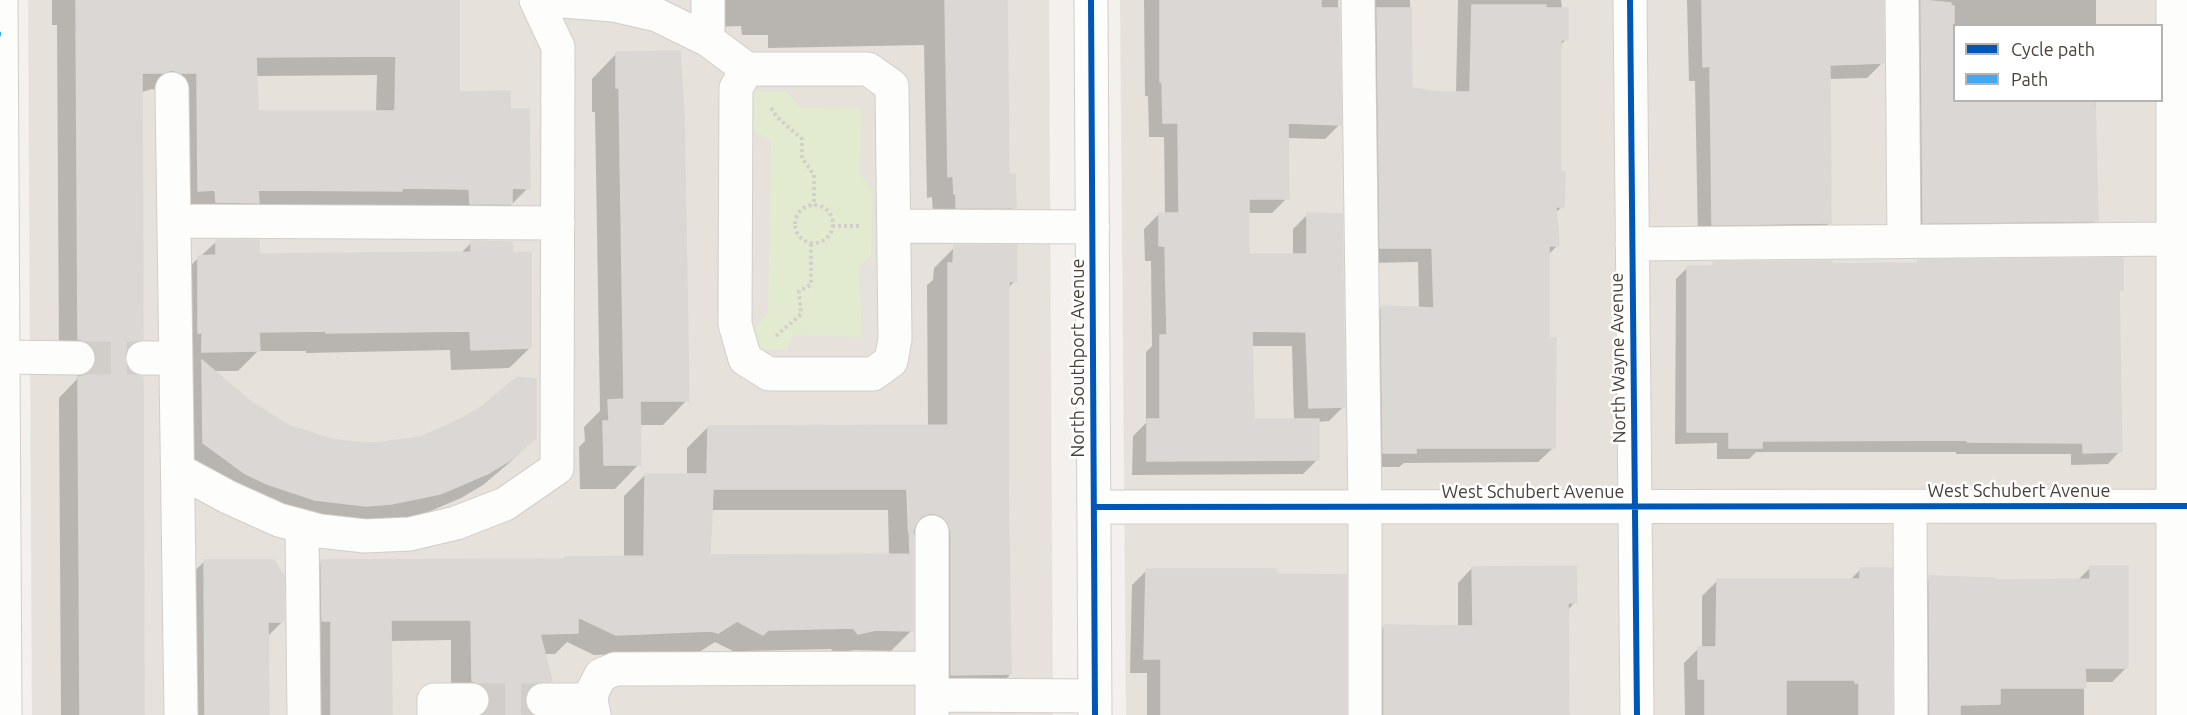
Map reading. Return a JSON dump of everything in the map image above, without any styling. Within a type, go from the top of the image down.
[{"type":"street","points":[[1,0],[5,715]]},
{"type":"street","points":[[178,470],[279,520],[320,531],[365,536],[410,534],[456,523],[505,504],[557,468],[558,46],[536,0]]},
{"type":"street","points":[[551,0],[613,5],[657,15],[708,40],[747,69],[868,69],[892,86],[896,339],[891,361],[873,374],[769,374],[745,360],[735,324],[736,87],[747,69]]},
{"type":"street","points":[[708,0],[708,40]]},
{"type":"street","name":"North Southport Avenue","points":[[1091,0],[1095,706]]},
{"type":"street","points":[[1358,0],[1365,507],[1365,715]]},
{"type":"street","name":"North Wayne Avenue","points":[[1630,0],[1637,715]]},
{"type":"street","points":[[1902,0],[1904,241]]},
{"type":"street","points":[[2173,0],[2173,240],[2180,506],[2173,715]]},
{"type":"street","points":[[172,89],[181,715]]},
{"type":"street","points":[[174,221],[558,223]]},
{"type":"street","points":[[894,226],[1093,227]]},
{"type":"street","points":[[1632,244],[2173,240]]},
{"type":"street","points":[[3,357],[78,358]]},
{"type":"street","points":[[143,358],[176,358]]},
{"type":"street","name":"West Schubert Avenue","points":[[1094,507],[2180,506]]},
{"type":"street","points":[[1910,507],[1911,715]]},
{"type":"street","points":[[302,527],[304,715]]},
{"type":"street","points":[[932,532],[932,692]]},
{"type":"street","points":[[543,700],[592,707],[593,690],[601,675],[615,669],[1095,706]]},
{"type":"street","points":[[434,715],[434,700],[472,700]]},
{"type":"path","points":[[747,69],[777,117],[802,139],[802,158],[814,176],[814,206]]},
{"type":"path","points":[[814,206],[820,207],[829,214],[832,226],[831,232],[823,241],[811,243],[805,241],[796,232],[795,220],[802,210],[814,206]]},
{"type":"path","points":[[759,368],[767,344],[801,314],[799,291],[811,285],[811,243]]},
{"type":"shaded area","points":[[28,0],[1049,0],[1053,715],[32,715]]},
{"type":"shaded area","points":[[1120,0],[2187,0],[2187,715],[1126,715]]},
{"type":"green space","points":[[748,91],[786,91],[800,107],[861,108],[860,174],[873,189],[871,256],[859,267],[862,337],[793,335],[787,350],[756,349],[747,335],[768,314],[771,141],[751,129]]},
{"type":"building","points":[[76,0],[459,0],[459,92],[510,91],[510,109],[529,109],[530,189],[512,188],[512,204],[470,204],[469,189],[402,188],[402,191],[258,190],[259,203],[216,202],[215,190],[198,191],[197,73],[181,73],[172,70],[163,73],[142,73],[143,339],[127,348],[124,359],[127,368],[133,374],[143,377],[144,715],[80,715],[78,377],[87,375],[94,368],[97,358],[94,348],[88,342],[78,339]],"holes":[[[396,56],[395,111],[258,111],[256,57]]]},
{"type":"building","points":[[945,0],[1007,0],[1009,174],[1015,174],[1016,208],[956,208],[953,176],[948,177]]},
{"type":"building","points":[[1160,0],[1321,0],[1321,8],[1339,8],[1341,125],[1288,123],[1289,199],[1249,199],[1249,254],[1307,254],[1307,213],[1342,214],[1345,407],[1309,408],[1306,332],[1252,331],[1254,419],[1319,419],[1319,460],[1147,461],[1147,419],[1160,419],[1160,335],[1167,335],[1165,246],[1159,246],[1159,213],[1179,213],[1178,123],[1163,123],[1162,82],[1160,82]]},
{"type":"building","points":[[1702,0],[1883,0],[1884,63],[1830,65],[1831,223],[1712,225],[1710,66],[1703,67]]},
{"type":"building","points":[[1921,0],[1951,3],[1951,6],[1954,6],[1953,102],[2095,102],[2098,221],[1923,223]]},
{"type":"building","points":[[1472,5],[1546,5],[1546,8],[1568,8],[1568,40],[1561,40],[1561,172],[1565,172],[1564,207],[1556,207],[1559,246],[1549,246],[1549,338],[1556,338],[1555,448],[1416,448],[1416,453],[1383,453],[1381,306],[1434,308],[1432,248],[1380,248],[1377,8],[1411,8],[1412,88],[1439,92],[1470,92]]},
{"type":"building","points":[[680,51],[684,117],[689,401],[640,401],[641,465],[604,465],[603,421],[609,421],[608,400],[624,399],[619,88],[616,88],[616,52]]},
{"type":"building","points":[[216,240],[259,240],[259,254],[471,252],[471,241],[512,242],[513,253],[531,252],[531,348],[471,350],[470,331],[326,333],[326,331],[259,332],[260,351],[202,352],[202,333],[198,333],[198,256],[216,255]]},
{"type":"building","points":[[954,245],[1017,245],[1017,281],[1009,282],[1008,479],[1011,674],[951,675],[951,532],[942,516],[931,513],[922,516],[913,531],[913,631],[876,630],[858,634],[853,628],[768,630],[763,635],[737,621],[718,633],[711,631],[616,635],[578,617],[578,633],[540,634],[552,681],[534,684],[527,690],[524,701],[529,711],[526,715],[483,715],[491,699],[482,684],[472,681],[471,620],[391,620],[392,715],[331,715],[331,621],[322,621],[321,560],[565,559],[565,557],[644,556],[645,474],[707,474],[708,426],[948,425],[948,263],[953,263]],"holes":[[[713,489],[908,489],[910,554],[710,555]]]},
{"type":"building","points":[[2123,258],[2123,290],[2119,290],[2122,452],[2083,453],[2083,443],[1967,442],[1967,440],[1762,441],[1762,448],[1729,448],[1729,432],[1687,432],[1687,266],[1713,266],[1713,262],[1832,261],[1832,264],[1918,263],[1918,260]]},
{"type":"building","points":[[202,360],[251,402],[290,426],[331,439],[353,442],[376,443],[421,437],[480,408],[517,377],[536,379],[536,438],[509,461],[487,474],[440,494],[391,504],[366,506],[315,500],[267,484],[244,473],[203,443]]},
{"type":"building","points":[[204,560],[274,560],[284,577],[284,622],[268,622],[269,715],[205,715]]},
{"type":"building","points":[[1576,566],[1577,603],[1568,603],[1569,715],[1384,715],[1384,625],[1473,626],[1472,567]]},
{"type":"building","points":[[2090,566],[2128,566],[2128,668],[2085,668],[2086,688],[2000,688],[2000,704],[1960,705],[1960,715],[1930,715],[1929,576],[1999,580],[2090,579]]},
{"type":"building","points":[[1860,568],[1892,568],[1892,715],[1859,715],[1859,683],[1855,683],[1855,680],[1786,680],[1786,715],[1705,715],[1705,679],[1698,679],[1698,647],[1716,647],[1717,579],[1860,579]]},
{"type":"building","points":[[1146,569],[1276,569],[1276,574],[1346,575],[1346,715],[1161,715],[1161,659],[1144,659]]},
{"type":"tunnel","points":[[78,358],[143,358]]},
{"type":"tunnel","points":[[472,700],[543,700]]},
{"type":"cycle path","points":[[1091,0],[1095,715]]},
{"type":"cycle path","points":[[1630,0],[1637,715]]},
{"type":"cycle path","points":[[1094,507],[2187,506]]}]
